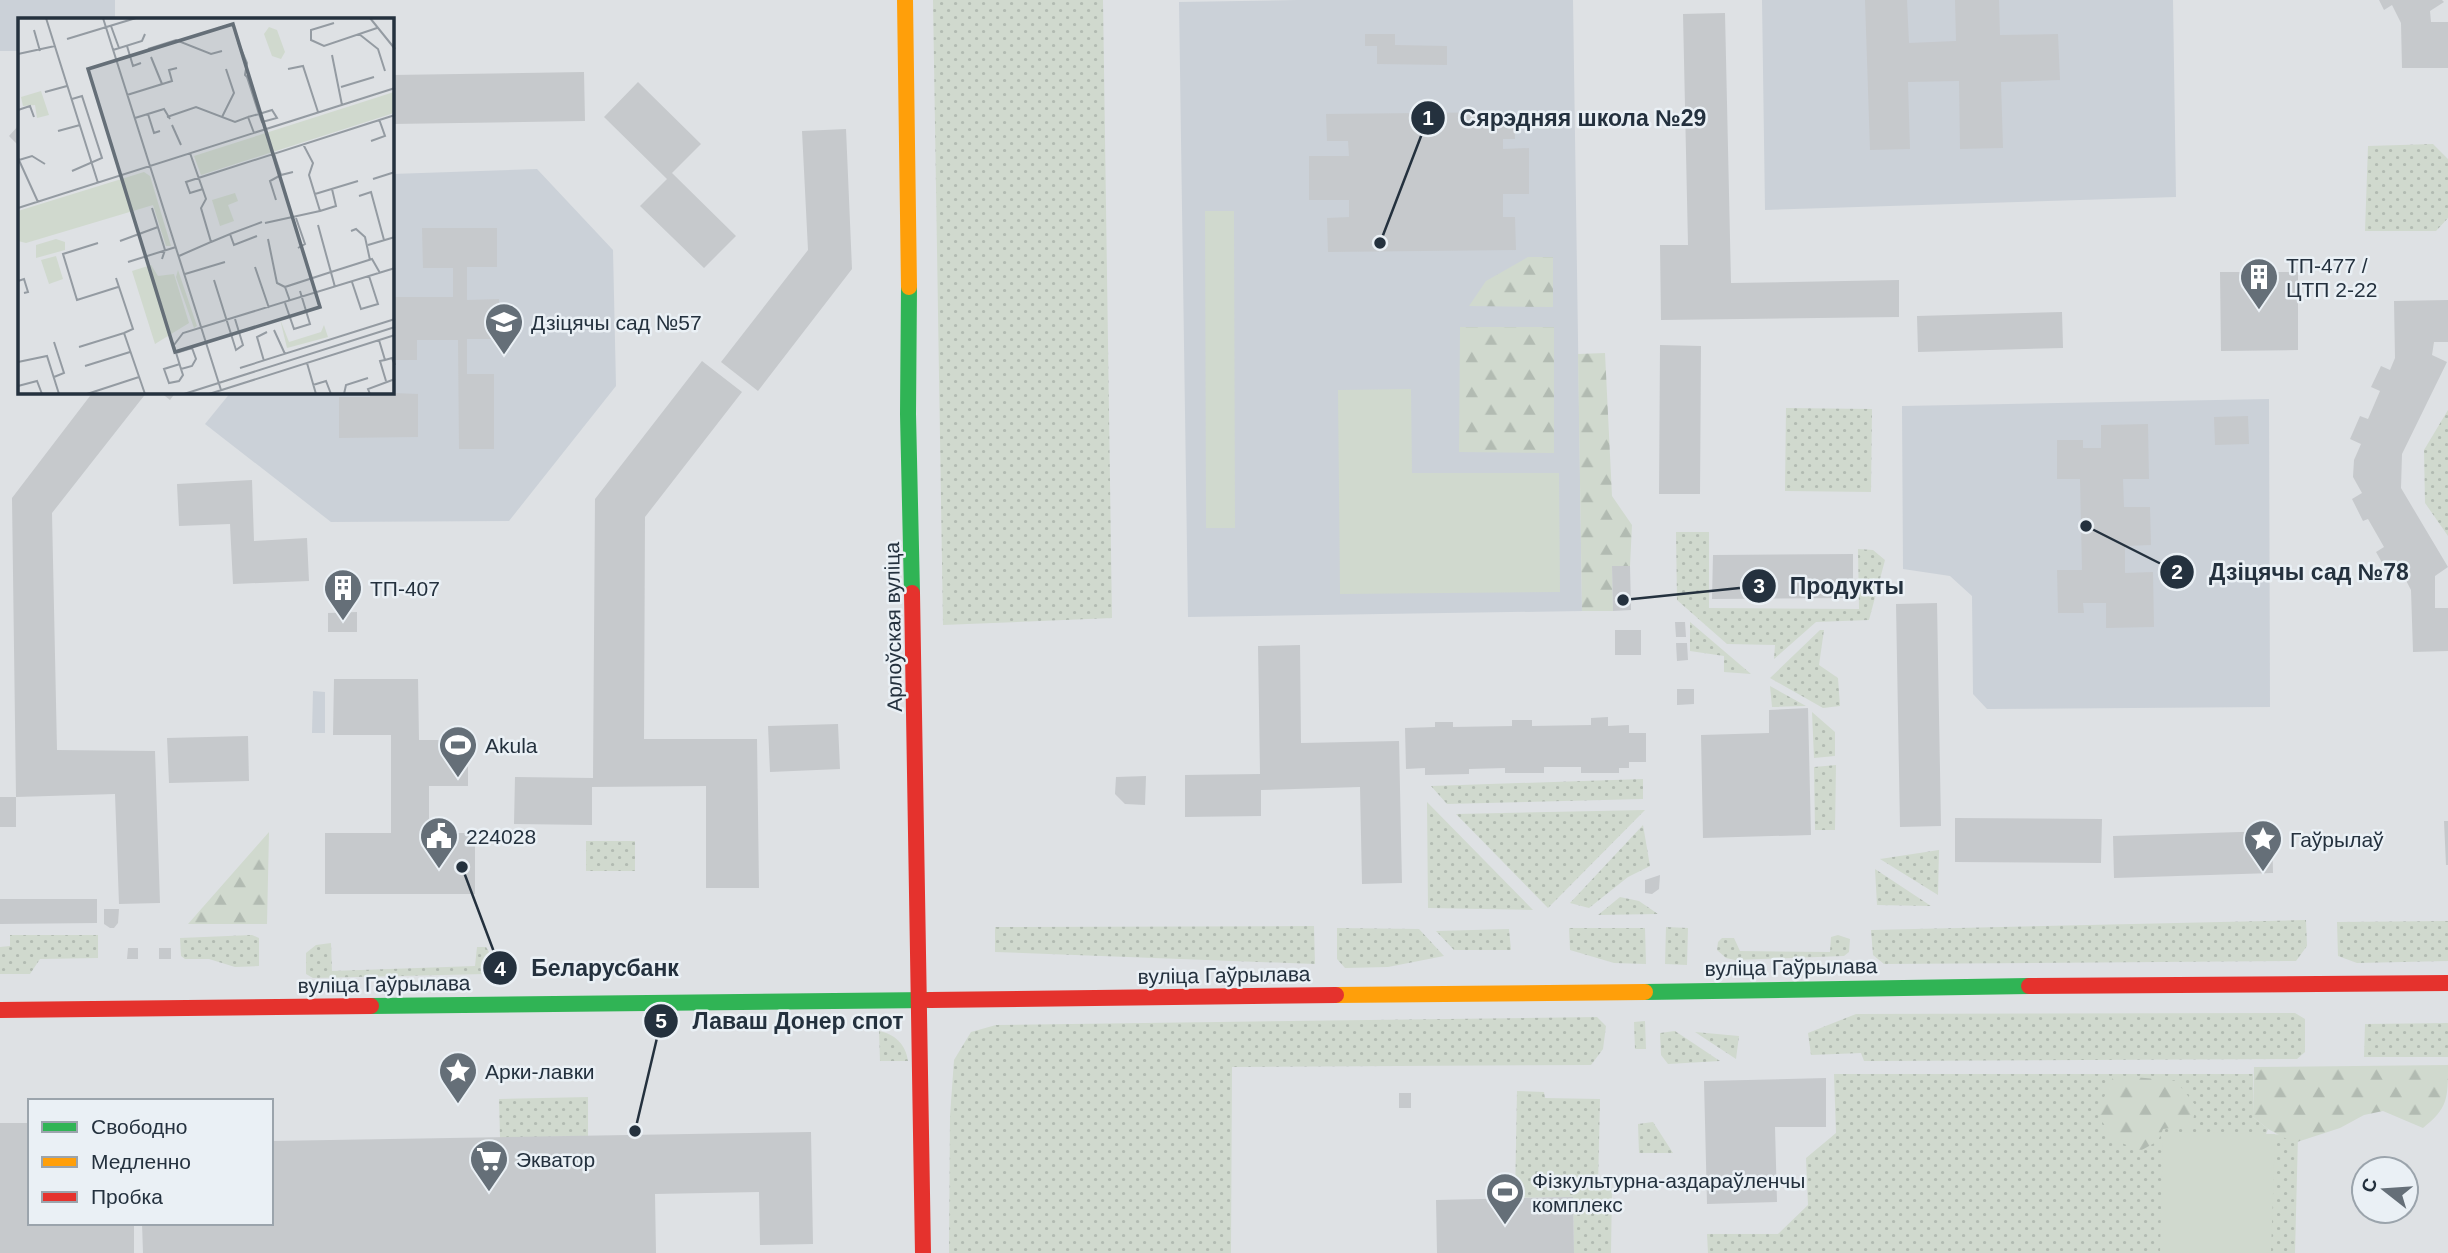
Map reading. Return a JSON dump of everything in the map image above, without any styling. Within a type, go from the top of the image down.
[{"type":"main road","name":"Арлоўская вуліца","points":[[905,0],[910,374],[908,414],[923,1253]]},
{"type":"main road","name":"вуліца Гаўрылава","points":[[0,1010],[1647,992],[1861,986],[2448,983]]},
{"type":"shaded area","points":[[0,0],[115,0],[115,18],[18,18],[18,51],[0,51]]},
{"type":"shaded area","points":[[1573,0],[1582,611],[1188,617],[1179,2]]},
{"type":"shaded area","points":[[1762,0],[2173,0],[2176,197],[1765,210]]},
{"type":"shaded area","name":"Дзіцячы сад №57","points":[[537,169],[613,250],[616,386],[509,521],[331,522],[205,424],[229,394],[394,394],[394,174]]},
{"type":"shaded area","points":[[2269,399],[2270,707],[1987,709],[1973,694],[1972,596],[1950,576],[1903,569],[1902,406]]},
{"type":"shaded area","points":[[313,691],[325,692],[325,733],[312,733]]},
{"type":"green space","points":[[933,0],[1103,0],[1112,618],[943,625]]},
{"type":"green space","points":[[2433,144],[2448,159],[2448,218],[2436,231],[2365,231],[2368,146]]},
{"type":"green space","points":[[1205,211],[1234,211],[1235,528],[1206,528]]},
{"type":"green space","points":[[1528,257],[1553,257],[1553,307],[1469,306],[1486,281]]},
{"type":"green space","points":[[1460,327],[1554,327],[1554,453],[1459,452]]},
{"type":"green space","points":[[1605,353],[1612,496],[1632,525],[1630,566],[1612,567],[1613,611],[1582,611],[1578,354]]},
{"type":"green space","points":[[1411,389],[1412,473],[1559,473],[1560,592],[1340,594],[1338,390]]},
{"type":"green space","points":[[1786,408],[1872,409],[1871,492],[1785,491]]},
{"type":"green space","points":[[2448,410],[2448,536],[2425,503],[2424,450]]},
{"type":"green space","points":[[1676,532],[1709,532],[1709,608],[1859,609],[1858,549],[1873,550],[1885,560],[1869,620],[1816,622],[1774,659],[1775,645],[1727,644],[1677,600]]},
{"type":"green space","points":[[1690,622],[1751,674],[1724,672],[1724,656],[1690,651]]},
{"type":"green space","points":[[1820,630],[1824,630],[1819,665],[1838,678],[1840,706],[1823,708],[1770,678]]},
{"type":"green space","points":[[1770,686],[1806,706],[1772,707]]},
{"type":"green space","points":[[1812,712],[1835,732],[1835,756],[1814,758]]},
{"type":"green space","points":[[1836,765],[1835,830],[1815,830],[1814,767]]},
{"type":"green space","points":[[1643,779],[1643,799],[1447,804],[1431,786]]},
{"type":"green space","points":[[1427,802],[1533,910],[1428,908]]},
{"type":"green space","points":[[1645,810],[1548,908],[1456,814]]},
{"type":"green space","points":[[1643,825],[1650,866],[1628,877],[1589,908],[1570,903]]},
{"type":"green space","points":[[269,832],[267,924],[188,924]]},
{"type":"green space","points":[[586,841],[635,841],[635,871],[586,871]]},
{"type":"green space","points":[[1939,850],[1938,895],[1880,859]]},
{"type":"green space","points":[[1875,869],[1931,906],[1877,905]]},
{"type":"green space","points":[[1620,897],[1639,901],[1658,914],[1598,915]]},
{"type":"green space","points":[[2306,920],[2307,946],[2296,961],[1884,964],[1873,955],[1871,930]]},
{"type":"green space","points":[[2448,921],[2448,961],[2357,963],[2338,956],[2337,922]]},
{"type":"green space","points":[[1314,926],[1315,964],[995,952],[995,927]]},
{"type":"green space","points":[[1666,927],[1688,928],[1687,965],[1665,964]]},
{"type":"green space","points":[[1337,928],[1419,929],[1444,956],[1388,967],[1345,968],[1337,959]]},
{"type":"green space","points":[[1569,928],[1645,928],[1646,964],[1614,963],[1570,950]]},
{"type":"green space","points":[[1509,929],[1511,950],[1454,950],[1436,931]]},
{"type":"green space","points":[[10,935],[98,935],[98,958],[40,959],[30,974],[0,974],[0,947],[10,946]]},
{"type":"green space","points":[[252,935],[259,938],[259,966],[235,967],[209,959],[185,959],[181,956],[180,938]]},
{"type":"green space","points":[[1838,935],[1850,939],[1849,952],[1844,956],[1735,960],[1726,958],[1717,950],[1718,942],[1722,938],[1734,938],[1740,951],[1830,952],[1831,937]]},
{"type":"green space","points":[[331,943],[332,971],[475,966],[477,947],[486,947],[490,960],[485,974],[313,978],[306,974],[306,953],[316,945]]},
{"type":"green space","points":[[2295,1013],[2305,1019],[2305,1052],[2297,1059],[1864,1061],[1861,1053],[1811,1055],[1808,1033],[1856,1014]]},
{"type":"green space","points":[[1597,1017],[1606,1026],[1603,1049],[1591,1065],[1232,1067],[1231,1253],[949,1253],[950,1116],[954,1060],[971,1032],[996,1025]]},
{"type":"green space","points":[[1645,1021],[1646,1049],[1635,1049],[1634,1022]]},
{"type":"green space","points":[[2448,1023],[2448,1057],[2364,1057],[2365,1024]]},
{"type":"green space","points":[[879,1031],[899,1041],[908,1061],[880,1061]]},
{"type":"green space","points":[[1675,1031],[1720,1061],[1668,1064],[1661,1055],[1660,1033]]},
{"type":"green space","points":[[1695,1032],[1739,1036],[1736,1059]]},
{"type":"green space","points":[[2448,1065],[2445,1102],[2423,1128],[2383,1111],[2364,1115],[2340,1128],[2294,1143],[2268,1129],[2253,1117],[2254,1067]]},
{"type":"green space","points":[[1834,1074],[2253,1074],[2253,1117],[2268,1129],[2266,1134],[2298,1135],[2295,1253],[1708,1253],[1707,1234],[1778,1234],[1808,1205],[1806,1158],[1836,1133]]},
{"type":"green space","points":[[2114,1075],[2176,1081],[2196,1106],[2192,1125],[2163,1129],[2158,1141],[2140,1151],[2113,1139],[2097,1113]]},
{"type":"green space","points":[[1517,1091],[1544,1092],[1545,1098],[1600,1099],[1598,1186],[1612,1187],[1611,1253],[1574,1253],[1573,1197],[1515,1198]]},
{"type":"green space","points":[[588,1097],[588,1136],[500,1138],[499,1099]]},
{"type":"green space","points":[[1653,1122],[1673,1153],[1639,1153],[1638,1124]]},
{"type":"green space","points":[[2163,1132],[2275,1134],[2271,1253],[2160,1253]]},
{"type":"building","points":[[1865,0],[1907,0],[1909,43],[1956,41],[1955,0],[1999,0],[2000,35],[2058,34],[2060,80],[2001,82],[2003,148],[1960,149],[1959,81],[1908,82],[1910,149],[1870,150]]},
{"type":"building","points":[[2379,0],[2442,0],[2444,2],[2430,11],[2431,22],[2448,22],[2448,68],[2402,68],[2401,23],[2392,5],[2384,10]]},
{"type":"building","points":[[1725,13],[1731,283],[1899,280],[1899,317],[1661,320],[1660,245],[1688,245],[1683,14]]},
{"type":"building","points":[[1365,34],[1395,34],[1395,45],[1447,46],[1447,65],[1377,64],[1377,46],[1365,46]]},
{"type":"building","points":[[584,72],[585,121],[394,124],[394,75]]},
{"type":"building","points":[[638,82],[701,144],[672,173],[736,236],[704,268],[640,206],[667,179],[604,117]]},
{"type":"building","points":[[1514,112],[1515,139],[1503,139],[1503,149],[1529,148],[1529,194],[1503,194],[1503,217],[1515,217],[1516,250],[1328,252],[1327,218],[1349,217],[1349,200],[1309,200],[1309,156],[1349,156],[1348,141],[1327,141],[1326,114]]},
{"type":"building","points":[[18,126],[18,145],[9,136]]},
{"type":"building","points":[[846,129],[852,269],[758,391],[721,362],[808,250],[802,131]]},
{"type":"building","points":[[422,228],[497,228],[497,267],[467,267],[467,300],[499,299],[500,339],[467,339],[467,374],[494,374],[494,449],[459,449],[458,340],[417,340],[417,360],[394,360],[394,297],[453,297],[453,268],[423,268]]},
{"type":"building","name":"ТП-477 / ЦТП 2-22","points":[[2220,272],[2298,272],[2298,350],[2221,351]]},
{"type":"building","points":[[2448,300],[2448,342],[2434,342],[2432,355],[2447,362],[2402,454],[2401,488],[2448,567],[2435,576],[2435,608],[2448,608],[2448,651],[2413,652],[2411,590],[2400,569],[2389,575],[2376,552],[2384,547],[2368,519],[2363,521],[2352,499],[2362,493],[2353,477],[2354,460],[2361,444],[2350,439],[2360,416],[2368,419],[2380,391],[2371,387],[2381,366],[2390,370],[2395,358],[2394,301]]},
{"type":"building","points":[[2062,312],[2063,348],[1918,352],[1917,316]]},
{"type":"building","points":[[1660,345],[1701,346],[1700,494],[1659,494]]},
{"type":"building","points":[[702,361],[742,392],[645,517],[644,739],[757,739],[759,888],[706,888],[706,786],[592,787],[592,825],[514,824],[515,777],[593,778],[595,499]]},
{"type":"building","points":[[91,394],[145,394],[52,513],[57,750],[155,751],[160,903],[119,904],[115,794],[16,797],[12,498]]},
{"type":"building","points":[[162,394],[174,394],[170,400]]},
{"type":"building","points":[[370,394],[418,394],[418,437],[339,438],[339,397],[370,397]]},
{"type":"building","points":[[2248,416],[2249,444],[2215,445],[2214,417]]},
{"type":"building","points":[[2148,424],[2149,479],[2123,479],[2124,507],[2150,507],[2151,545],[2125,546],[2125,573],[2153,572],[2154,627],[2106,628],[2106,603],[2083,603],[2084,613],[2058,613],[2057,570],[2082,570],[2080,479],[2057,479],[2057,440],[2083,440],[2083,448],[2101,448],[2101,425]]},
{"type":"building","points":[[252,480],[254,541],[307,538],[309,581],[233,584],[230,524],[179,526],[177,484]]},
{"type":"building","points":[[1853,554],[1853,598],[1712,599],[1713,555]]},
{"type":"building","points":[[1612,566],[1630,566],[1631,610],[1613,611]]},
{"type":"building","points":[[1937,603],[1941,826],[1900,827],[1896,604]]},
{"type":"building","name":"ТП-407","points":[[357,612],[357,632],[328,632],[328,613]]},
{"type":"building","points":[[1675,622],[1685,622],[1686,637],[1676,637]]},
{"type":"building","points":[[1615,630],[1641,630],[1641,655],[1615,655]]},
{"type":"building","points":[[1676,643],[1687,643],[1688,660],[1677,661]]},
{"type":"building","points":[[1300,645],[1301,743],[1399,741],[1402,883],[1362,884],[1360,787],[1261,790],[1261,816],[1185,817],[1185,775],[1260,774],[1258,646]]},
{"type":"building","points":[[334,679],[418,679],[419,740],[468,740],[468,786],[429,786],[429,833],[475,833],[475,894],[325,894],[325,833],[391,833],[391,735],[333,735]]},
{"type":"building","points":[[1677,689],[1694,689],[1694,704],[1677,705]]},
{"type":"building","points":[[1808,708],[1811,835],[1703,838],[1701,735],[1769,733],[1769,710]]},
{"type":"building","points":[[1608,717],[1608,726],[1629,725],[1629,733],[1646,733],[1646,762],[1629,762],[1629,768],[1619,768],[1619,773],[1581,773],[1581,767],[1544,767],[1544,773],[1505,773],[1505,768],[1469,769],[1469,774],[1425,775],[1425,768],[1406,769],[1405,728],[1435,727],[1435,722],[1453,722],[1453,727],[1512,726],[1512,720],[1532,720],[1532,726],[1591,725],[1591,718]]},
{"type":"building","points":[[838,724],[840,769],[770,772],[768,726]]},
{"type":"building","points":[[248,736],[249,781],[169,783],[167,738]]},
{"type":"building","points":[[1146,776],[1145,805],[1125,804],[1115,794],[1116,777]]},
{"type":"building","points":[[0,797],[16,797],[16,827],[0,827]]},
{"type":"building","points":[[1955,818],[2102,819],[2101,863],[1955,862]]},
{"type":"building","points":[[2444,821],[2448,821],[2448,865],[2446,865]]},
{"type":"building","points":[[2272,831],[2273,873],[2114,878],[2113,836]]},
{"type":"building","points":[[1660,875],[1659,889],[1652,894],[1645,893],[1645,880]]},
{"type":"building","points":[[0,899],[97,899],[97,923],[0,924]]},
{"type":"building","points":[[104,909],[119,909],[118,923],[114,928],[104,924]]},
{"type":"building","points":[[128,948],[138,948],[138,959],[127,959]]},
{"type":"building","points":[[159,948],[171,948],[171,959],[159,959]]},
{"type":"building","points":[[1826,1078],[1826,1127],[1775,1127],[1777,1202],[1707,1204],[1704,1081]]},
{"type":"building","points":[[1399,1093],[1411,1093],[1411,1108],[1399,1108]]},
{"type":"building","points":[[0,1123],[28,1123],[28,1225],[134,1225],[134,1253],[0,1253]]},
{"type":"building","points":[[629,1128],[641,1128],[641,1134],[629,1134]]},
{"type":"building","name":"Экватор","points":[[811,1132],[813,1244],[760,1245],[759,1192],[655,1194],[656,1253],[143,1253],[142,1225],[273,1225],[273,1141]]},
{"type":"building","name":"Фізкультурна-аздараўленчы комплекс","points":[[1573,1197],[1574,1253],[1437,1253],[1436,1200]]},
{"type":"traffic: fast","points":[[909,287],[908,414],[912,593]]},
{"type":"traffic: fast","points":[[1645,992],[2029,986]]},
{"type":"traffic: fast","points":[[371,1006],[930,1000]]},
{"type":"traffic: slow","points":[[905,0],[909,287]]},
{"type":"traffic: slow","points":[[1336,995],[1645,992]]},
{"type":"traffic: jam","points":[[912,593],[923,1253]]},
{"type":"traffic: jam","points":[[2029,986],[2448,983]]},
{"type":"traffic: jam","points":[[930,1000],[1336,995]]},
{"type":"traffic: jam","points":[[0,1010],[371,1006]]},
{"type":"place","name":"Сярэдняя школа №29","points":[[1380,243]]},
{"type":"place","name":"ТП-477 / ЦТП 2-22","points":[[2259,311]]},
{"type":"place","name":"Дзіцячы сад №57","points":[[504,356]]},
{"type":"place","name":"Дзіцячы сад №78","points":[[2086,526]]},
{"type":"place","name":"Продукты","points":[[1623,600]]},
{"type":"place","name":"ТП-407","points":[[343,622]]},
{"type":"place","name":"Akula","points":[[458,779]]},
{"type":"place","name":"Беларусбанк","points":[[462,867]]},
{"type":"place","name":"224028","points":[[439,870]]},
{"type":"place","name":"Гаўрылаў","points":[[2263,873]]},
{"type":"place","name":"Арки-лавки","points":[[458,1105]]},
{"type":"place","name":"Лаваш Донер спот","points":[[635,1131]]},
{"type":"place","name":"Экватор","points":[[489,1193]]},
{"type":"place","name":"Фізкультурна-аздараўленчы комплекс","points":[[1505,1226]]}]
